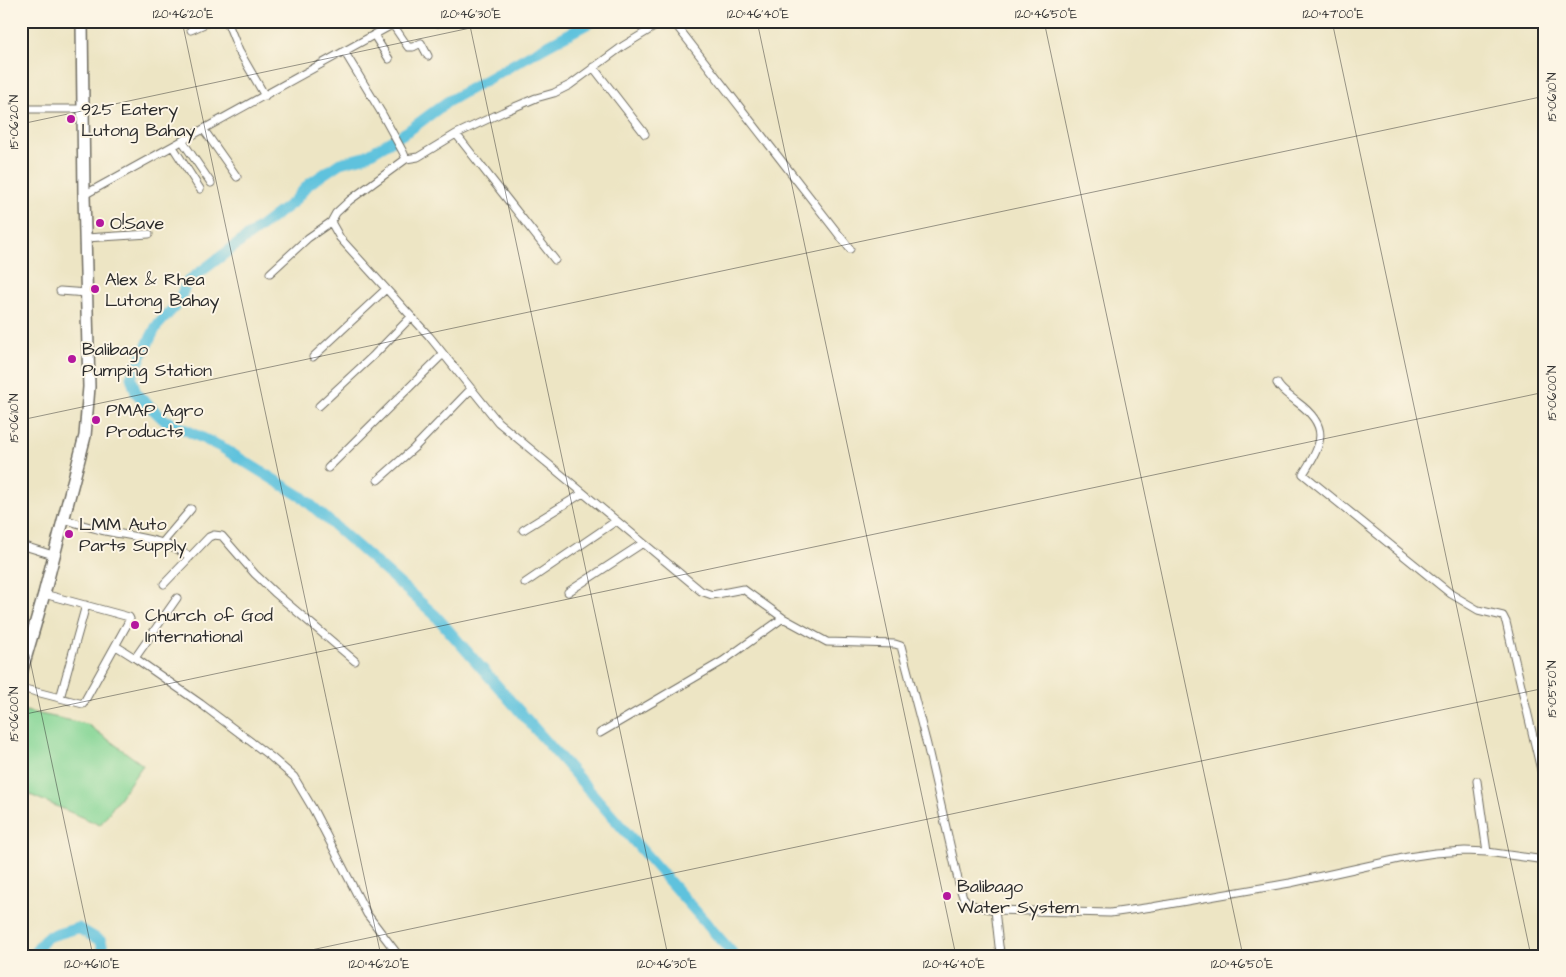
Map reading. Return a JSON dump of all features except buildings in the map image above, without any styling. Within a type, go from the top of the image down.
[{"type":"highway","points":[[21,673],[64,519],[86,426],[89,387],[82,21]]},
{"type":"street","points":[[191,30],[211,21]]},
{"type":"street","points":[[227,21],[239,51],[265,96]]},
{"type":"street","points":[[270,273],[308,238],[331,222],[336,213],[345,204],[406,159],[418,156],[456,134],[525,102],[554,93],[570,85],[592,67],[664,21]]},
{"type":"street","points":[[673,21],[850,249]]},
{"type":"street","points":[[84,195],[183,142],[391,24],[408,47],[414,47],[421,43],[428,56]]},
{"type":"street","points":[[374,35],[389,59]]},
{"type":"street","points":[[344,51],[398,142],[406,159]]},
{"type":"street","points":[[21,63],[21,134]]},
{"type":"street","points":[[592,67],[645,134]]},
{"type":"street","points":[[22,109],[84,109]]},
{"type":"street","points":[[204,130],[237,177]]},
{"type":"street","points":[[456,134],[555,260]]},
{"type":"street","points":[[183,142],[211,183]]},
{"type":"street","points":[[173,147],[200,189]]},
{"type":"street","points":[[331,222],[340,238],[443,354],[498,422],[616,521],[706,593],[712,595],[743,589],[783,618],[827,642],[895,644],[901,646],[927,745],[963,897],[975,906],[995,910],[1110,913],[1290,883],[1408,857],[1435,853],[1487,852],[1545,860]]},
{"type":"street","points":[[86,238],[149,234]]},
{"type":"street","points":[[313,357],[386,289]]},
{"type":"street","points":[[60,291],[87,293]]},
{"type":"street","points":[[319,406],[374,355],[411,317]]},
{"type":"street","points":[[328,468],[443,354]]},
{"type":"street","points":[[1277,383],[1283,391],[1316,420],[1319,427],[1320,440],[1311,462],[1303,474],[1451,594],[1478,610],[1503,616],[1545,787]]},
{"type":"street","points":[[378,480],[414,448],[471,389]]},
{"type":"street","points":[[523,530],[583,493]]},
{"type":"street","points":[[163,542],[191,509]]},
{"type":"street","points":[[64,519],[102,530],[163,542],[190,557]]},
{"type":"street","points":[[525,583],[616,521]]},
{"type":"street","points":[[164,584],[209,537],[214,535],[222,536],[255,574],[274,592],[355,661]]},
{"type":"street","points":[[568,592],[643,543]]},
{"type":"street","points":[[21,545],[53,555]]},
{"type":"street","points":[[21,688],[83,704],[130,618],[44,594]]},
{"type":"street","points":[[135,658],[177,598]]},
{"type":"street","points":[[60,698],[86,605]]},
{"type":"street","points":[[600,733],[724,661],[783,618]]},
{"type":"street","points":[[116,646],[201,704],[271,757],[294,777],[313,809],[367,914],[399,956]]},
{"type":"street","points":[[1477,781],[1487,852]]},
{"type":"street","points":[[995,910],[1001,956]]},
{"type":"green space","points":[[21,710],[87,724],[143,765],[100,825],[21,791]]},
{"type":"waterway","points":[[593,21],[447,102],[408,131],[364,157],[340,163],[309,184],[292,203],[187,282],[178,303],[156,327],[131,377],[136,393],[163,419],[221,447],[302,497],[435,615],[735,956]]},
{"type":"waterway","points":[[32,956],[47,937],[78,928],[101,941],[105,956]]},
{"type":"place","name":"925 Eatery Lutong Bahay","points":[[71,119]]},
{"type":"place","name":"O!Save","points":[[100,223]]},
{"type":"place","name":"Alex & Rhea Lutong Bahay","points":[[95,289]]},
{"type":"place","name":"Balibago Pumping Station","points":[[72,359]]},
{"type":"place","name":"PMAP Agro Products","points":[[96,420]]},
{"type":"place","name":"LMM Auto Parts Supply","points":[[69,534]]},
{"type":"place","name":"Church of God International","points":[[135,625]]},
{"type":"place","name":"Balibago Water System","points":[[947,896]]}]
